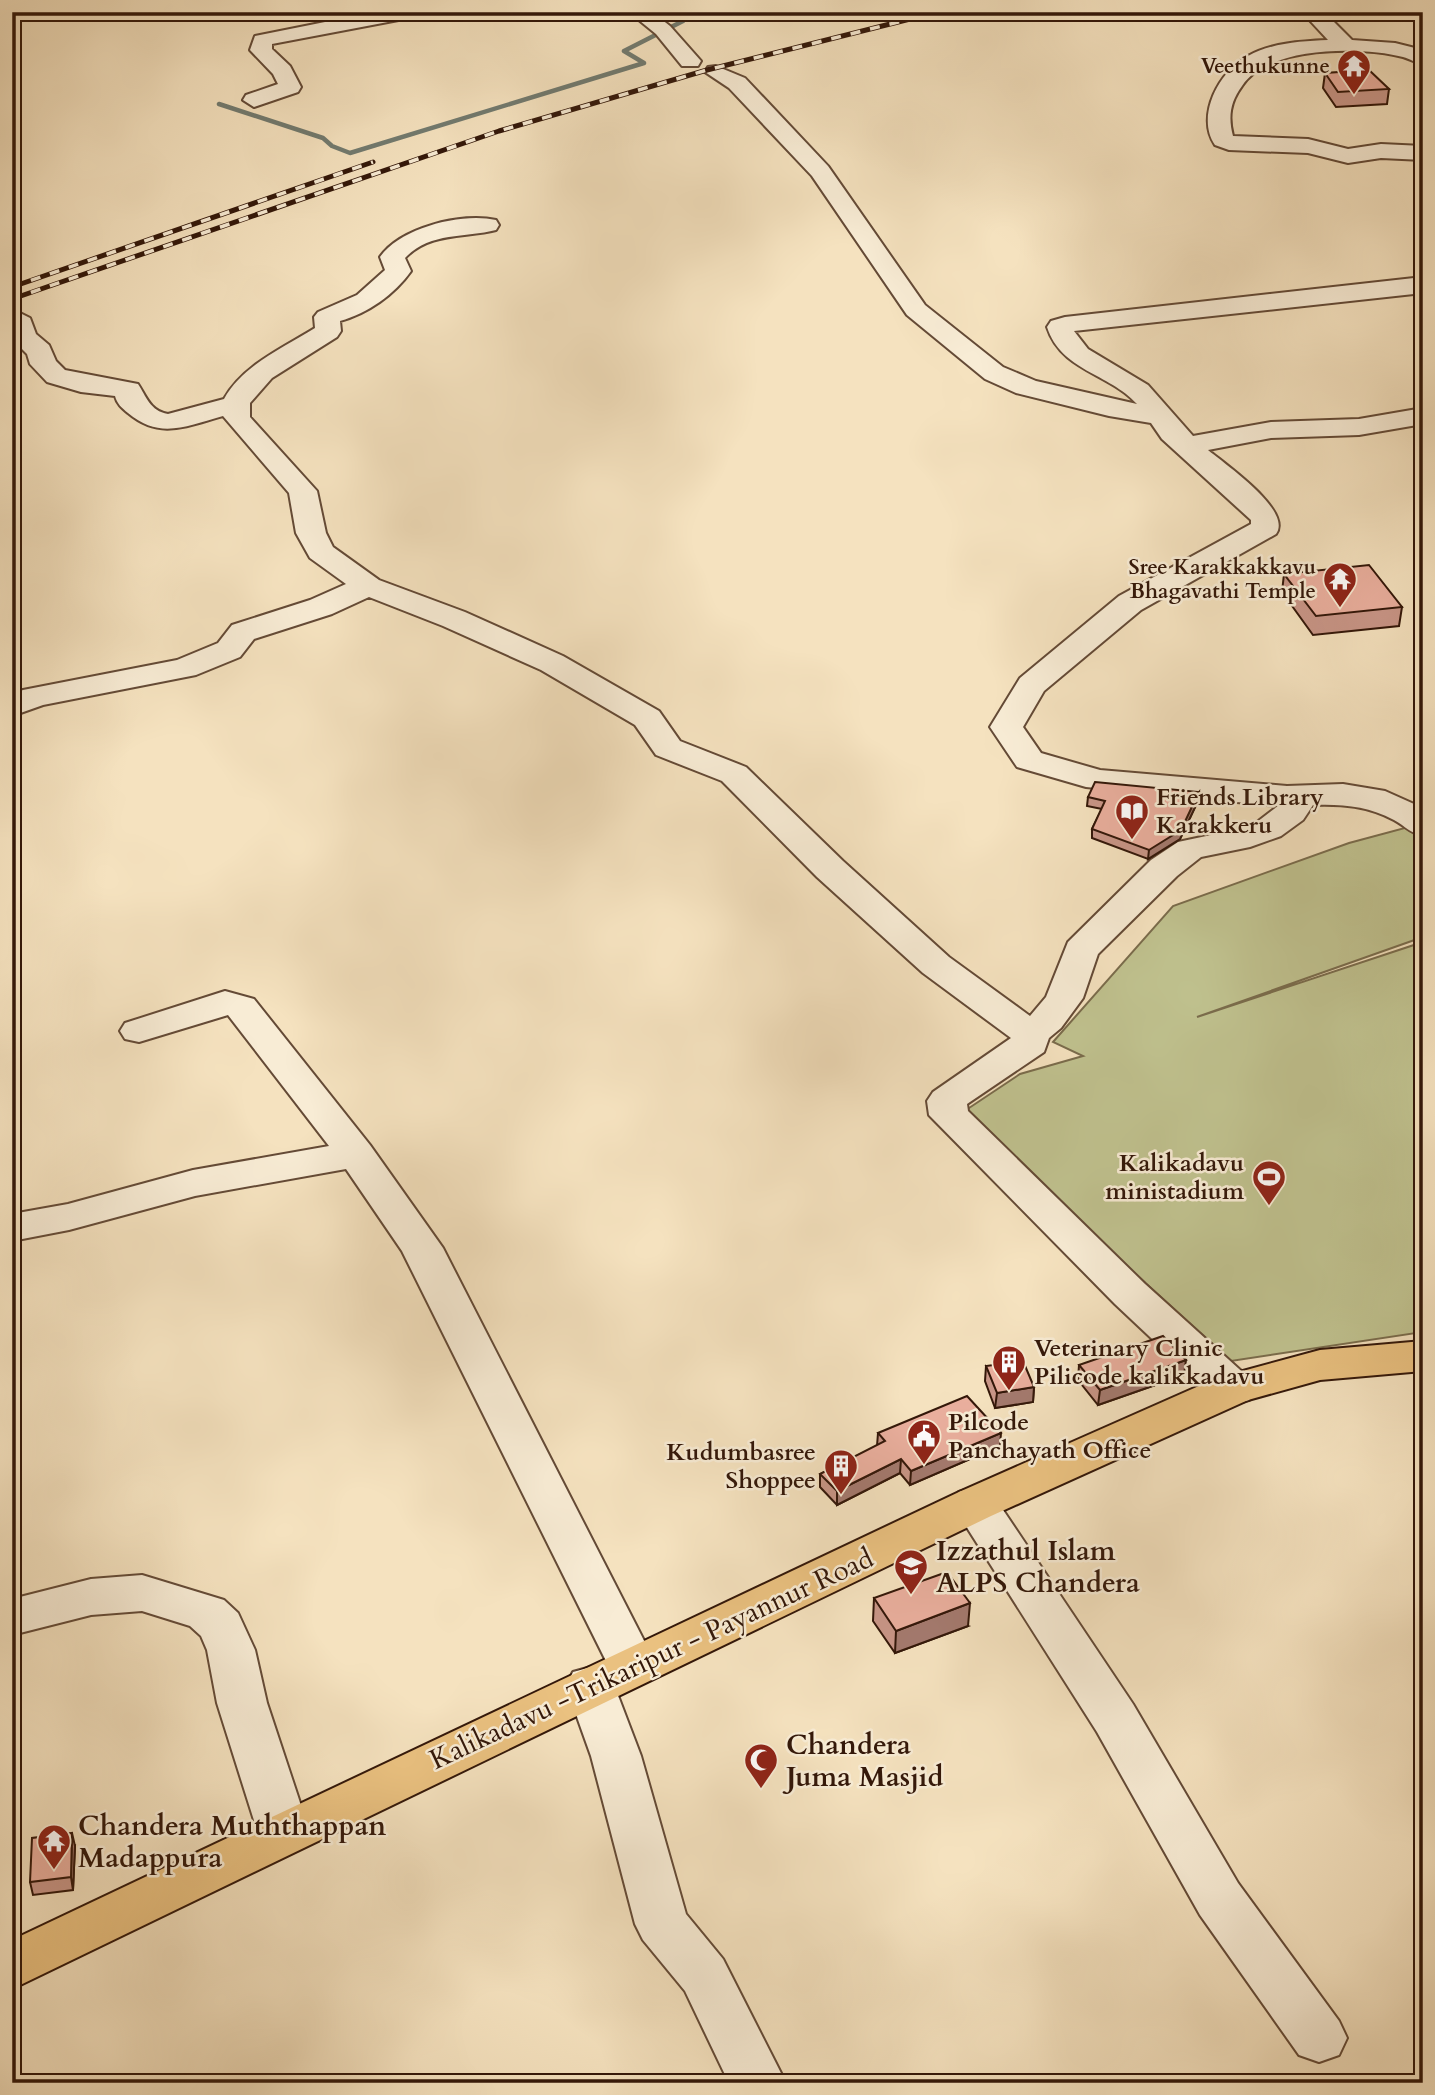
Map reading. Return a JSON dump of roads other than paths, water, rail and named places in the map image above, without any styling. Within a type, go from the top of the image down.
[{"type":"main road","name":"Kalikadavu -Trikaripur - Payannur Road","points":[[12,1966],[284,1833],[975,1504],[1233,1389],[1320,1365],[1423,1356]]},
{"type":"street","points":[[254,100],[290,87],[282,71],[261,50],[262,40],[409,12]]},
{"type":"street","points":[[639,12],[703,67],[737,83],[820,171],[916,310],[994,373],[1026,387],[1109,408],[1160,416]]},
{"type":"street","points":[[1312,12],[1346,46]]},
{"type":"street","points":[[1423,58],[1397,49],[1346,46],[1283,52],[1245,66],[1217,106],[1217,119],[1223,140],[1240,145],[1308,146],[1348,156],[1381,151],[1423,153]]},
{"type":"street","points":[[487,225],[447,230],[402,244],[392,257],[398,271],[386,284],[370,299],[350,311],[327,317],[328,331],[257,377],[242,392],[235,404],[237,419],[303,491],[311,533],[321,552],[368,586],[454,619],[552,663],[647,718],[668,748],[734,774],[830,869],[936,965],[1030,1034]]},
{"type":"street","points":[[1423,285],[1074,322],[1060,327],[1062,338],[1085,359],[1141,393],[1186,446],[1261,511],[1266,520],[1266,528],[1129,603],[1031,685],[1006,727],[1029,760],[1098,780],[1287,796],[1343,794],[1373,798],[1409,814],[1423,826]]},
{"type":"street","points":[[12,317],[21,324],[24,337],[40,351],[47,370],[73,382],[128,390],[129,400],[153,419],[177,421],[235,404]]},
{"type":"street","points":[[1186,446],[1271,430],[1359,427],[1423,416]]},
{"type":"street","points":[[12,706],[34,697],[185,668],[229,650],[243,632],[321,607],[368,586]]},
{"type":"street","points":[[1030,1034],[1048,1020],[1064,998],[1081,950],[1164,868],[1190,849],[1238,840],[1269,829],[1292,813],[1297,804],[1287,796]]},
{"type":"street","points":[[139,1031],[225,1002],[241,1007],[356,1154],[422,1248],[612,1676],[616,1756],[662,1924],[704,1975],[758,2083]]},
{"type":"street","points":[[1030,1034],[1030,1044],[964,1086],[947,1101],[948,1115],[1130,1294],[1233,1389]]},
{"type":"street","points":[[12,1228],[69,1217],[193,1183],[356,1154]]},
{"type":"street","points":[[975,1504],[1115,1718],[1219,1899],[1319,2038]]},
{"type":"street","points":[[12,1617],[91,1597],[142,1593],[207,1612],[221,1626],[231,1650],[242,1703],[284,1833]]},
{"type":"waterway","points":[[219,104],[323,138],[332,146],[350,153],[644,63],[624,51],[683,21],[690,12]]},
{"type":"railway","points":[[12,299],[499,131],[707,70],[938,12]]},
{"type":"railway","points":[[12,287],[373,162]]},
{"type":"place","name":"Veethukunne","points":[[1354,96]]},
{"type":"place","name":"Sree Karakkakkavu Bhagavathi Temple","points":[[1340,609]]},
{"type":"place","name":"Friends Library Karakkeru","points":[[1132,841]]},
{"type":"place","name":"Kalikadavu ministadium","points":[[1269,1207]]},
{"type":"place","name":"Veterinary Clinic Pilicode kalikkadavu","points":[[1009,1392]]},
{"type":"place","name":"Pilcode Panchayath Office","points":[[924,1466]]},
{"type":"place","name":"Kudumbasree Shoppee","points":[[841,1496]]},
{"type":"place","name":"Izzathul Islam ALPS Chandera","points":[[911,1596]]},
{"type":"place","name":"Chandera Juma Masjid","points":[[761,1790]]},
{"type":"place","name":"Chandera Muththappan Madappura","points":[[54,1871]]}]
